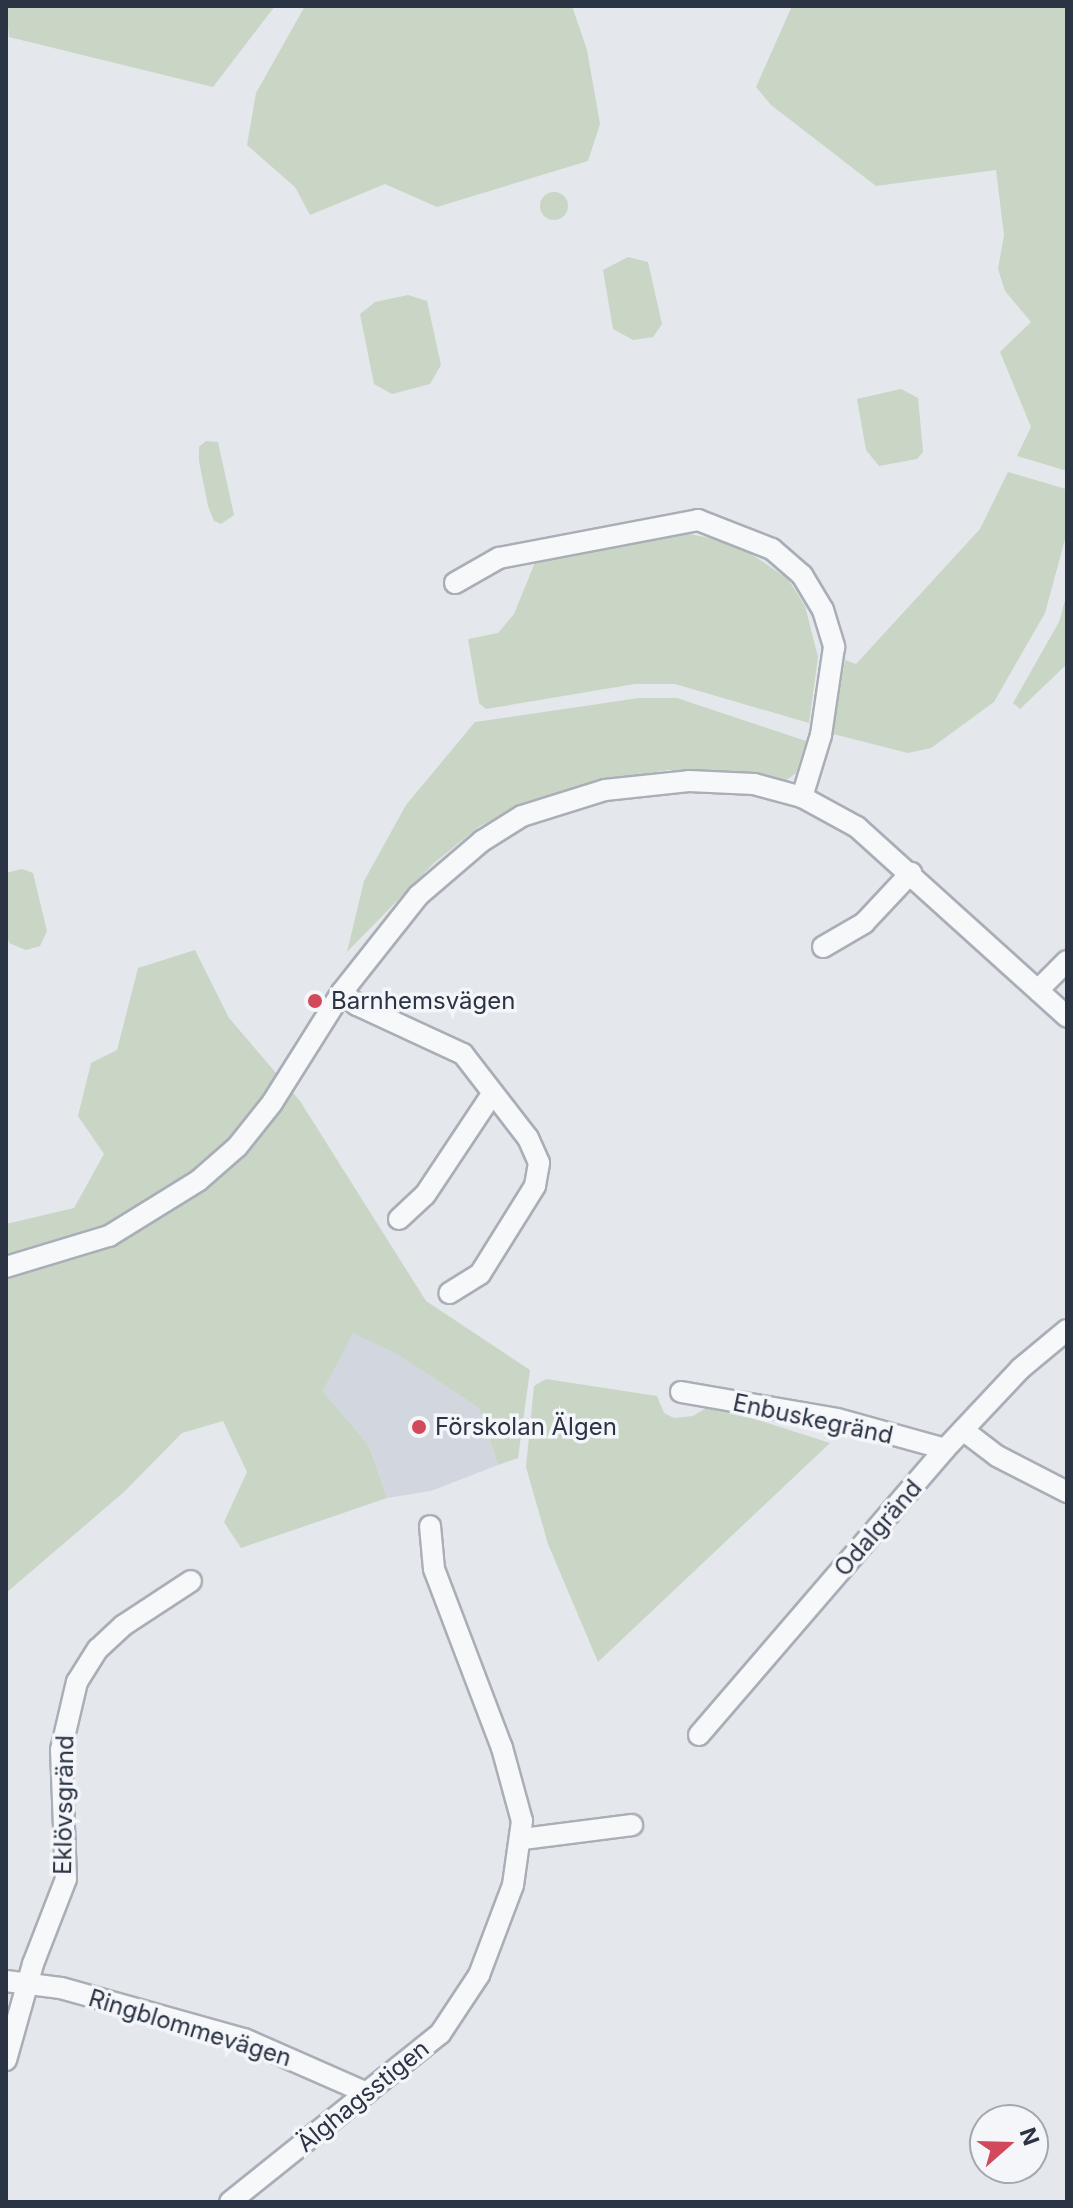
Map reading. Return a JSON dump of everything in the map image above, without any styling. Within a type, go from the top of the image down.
[{"type":"street","points":[[455,583],[499,558],[698,520],[772,549],[802,575],[823,610],[834,647],[821,735],[802,797]]},
{"type":"street","points":[[6,1267],[109,1236],[160,1207],[237,1147],[272,1103],[342,992],[419,895],[482,841],[522,816],[605,790],[689,781],[754,784],[802,797],[857,827],[1067,1017]]},
{"type":"street","points":[[823,947],[864,923],[911,873]]},
{"type":"street","points":[[1038,990],[1067,961]]},
{"type":"street","points":[[342,992],[357,1005],[463,1054],[528,1138],[540,1172],[480,1274],[450,1293]]},
{"type":"street","points":[[399,1219],[425,1195],[492,1094]]},
{"type":"street","name":"Odalgränd","points":[[699,1735],[945,1449],[1020,1369],[1067,1330]]},
{"type":"street","name":"Enbuskegränd","points":[[681,1392],[837,1419],[945,1449]]},
{"type":"street","points":[[963,1430],[997,1456],[1067,1492]]},
{"type":"street","name":"Älghagsstigen","points":[[230,2202],[367,2093],[414,2060],[461,2007],[492,1944],[523,1839],[502,1748],[434,1569],[430,1526]]},
{"type":"street","name":"Eklövsgränd","points":[[6,2060],[28,1982],[66,1879],[61,1750],[77,1682],[98,1649],[124,1625],[191,1581]]},
{"type":"street","points":[[523,1839],[632,1825]]},
{"type":"street","name":"Ringblommevägen","points":[[6,1981],[28,1982],[244,2039],[367,2093]]},
{"type":"shaded area","name":"Förskolan Älgen","points":[[353,1332],[397,1354],[479,1408],[498,1465],[431,1491],[387,1498],[369,1446],[323,1391]]},
{"type":"green space","points":[[6,6],[275,6],[213,87],[9,37]]},
{"type":"green space","points":[[305,6],[572,6],[587,50],[600,124],[588,161],[437,207],[385,184],[310,215],[295,187],[247,145],[256,93]]},
{"type":"green space","points":[[792,6],[1067,6],[1067,471],[1017,456],[1031,427],[1000,352],[1031,322],[1005,291],[998,269],[1004,235],[996,170],[876,186],[771,105],[756,87]]},
{"type":"green space","points":[[554,192],[564,196],[568,206],[564,216],[554,220],[544,216],[540,206],[544,196]]},
{"type":"green space","points":[[628,257],[648,262],[662,324],[653,337],[633,340],[613,329],[603,270]]},
{"type":"green space","points":[[408,295],[427,301],[441,365],[430,384],[392,394],[374,384],[360,314],[375,302]]},
{"type":"green space","points":[[901,389],[918,398],[923,452],[917,459],[879,466],[866,450],[857,399]]},
{"type":"green space","points":[[206,441],[218,442],[234,515],[221,524],[214,521],[208,506],[199,461],[199,447]]},
{"type":"green space","points":[[1008,472],[1066,489],[1067,532],[1045,613],[994,702],[931,748],[908,753],[833,734],[845,660],[856,664],[980,529]]},
{"type":"green space","points":[[679,532],[735,543],[788,579],[805,606],[818,657],[809,723],[675,684],[635,684],[486,709],[479,703],[468,639],[498,633],[514,614],[536,560]]},
{"type":"green space","points":[[1067,593],[1067,664],[1020,709],[1013,703],[1059,622]]},
{"type":"green space","points":[[639,698],[677,698],[806,741],[796,773],[784,782],[668,770],[603,781],[523,805],[480,826],[434,863],[347,952],[364,881],[406,805],[475,722]]},
{"type":"green space","points":[[22,869],[33,873],[47,931],[40,946],[26,950],[9,943],[6,931],[6,873]]},
{"type":"green space","points":[[195,950],[229,1018],[300,1101],[426,1301],[530,1370],[518,1458],[498,1465],[479,1408],[397,1354],[353,1333],[323,1391],[369,1446],[387,1498],[241,1548],[224,1522],[247,1472],[223,1421],[182,1433],[124,1492],[6,1593],[6,1224],[74,1208],[104,1154],[78,1116],[91,1063],[117,1050],[138,968]]},
{"type":"green space","points":[[546,1379],[657,1396],[664,1413],[674,1418],[693,1416],[711,1405],[830,1443],[598,1662],[548,1544],[526,1467],[534,1386]]},
{"type":"place","name":"Barnhemsvägen","points":[[315,1001]]},
{"type":"place","name":"Förskolan Älgen","points":[[419,1427]]}]
